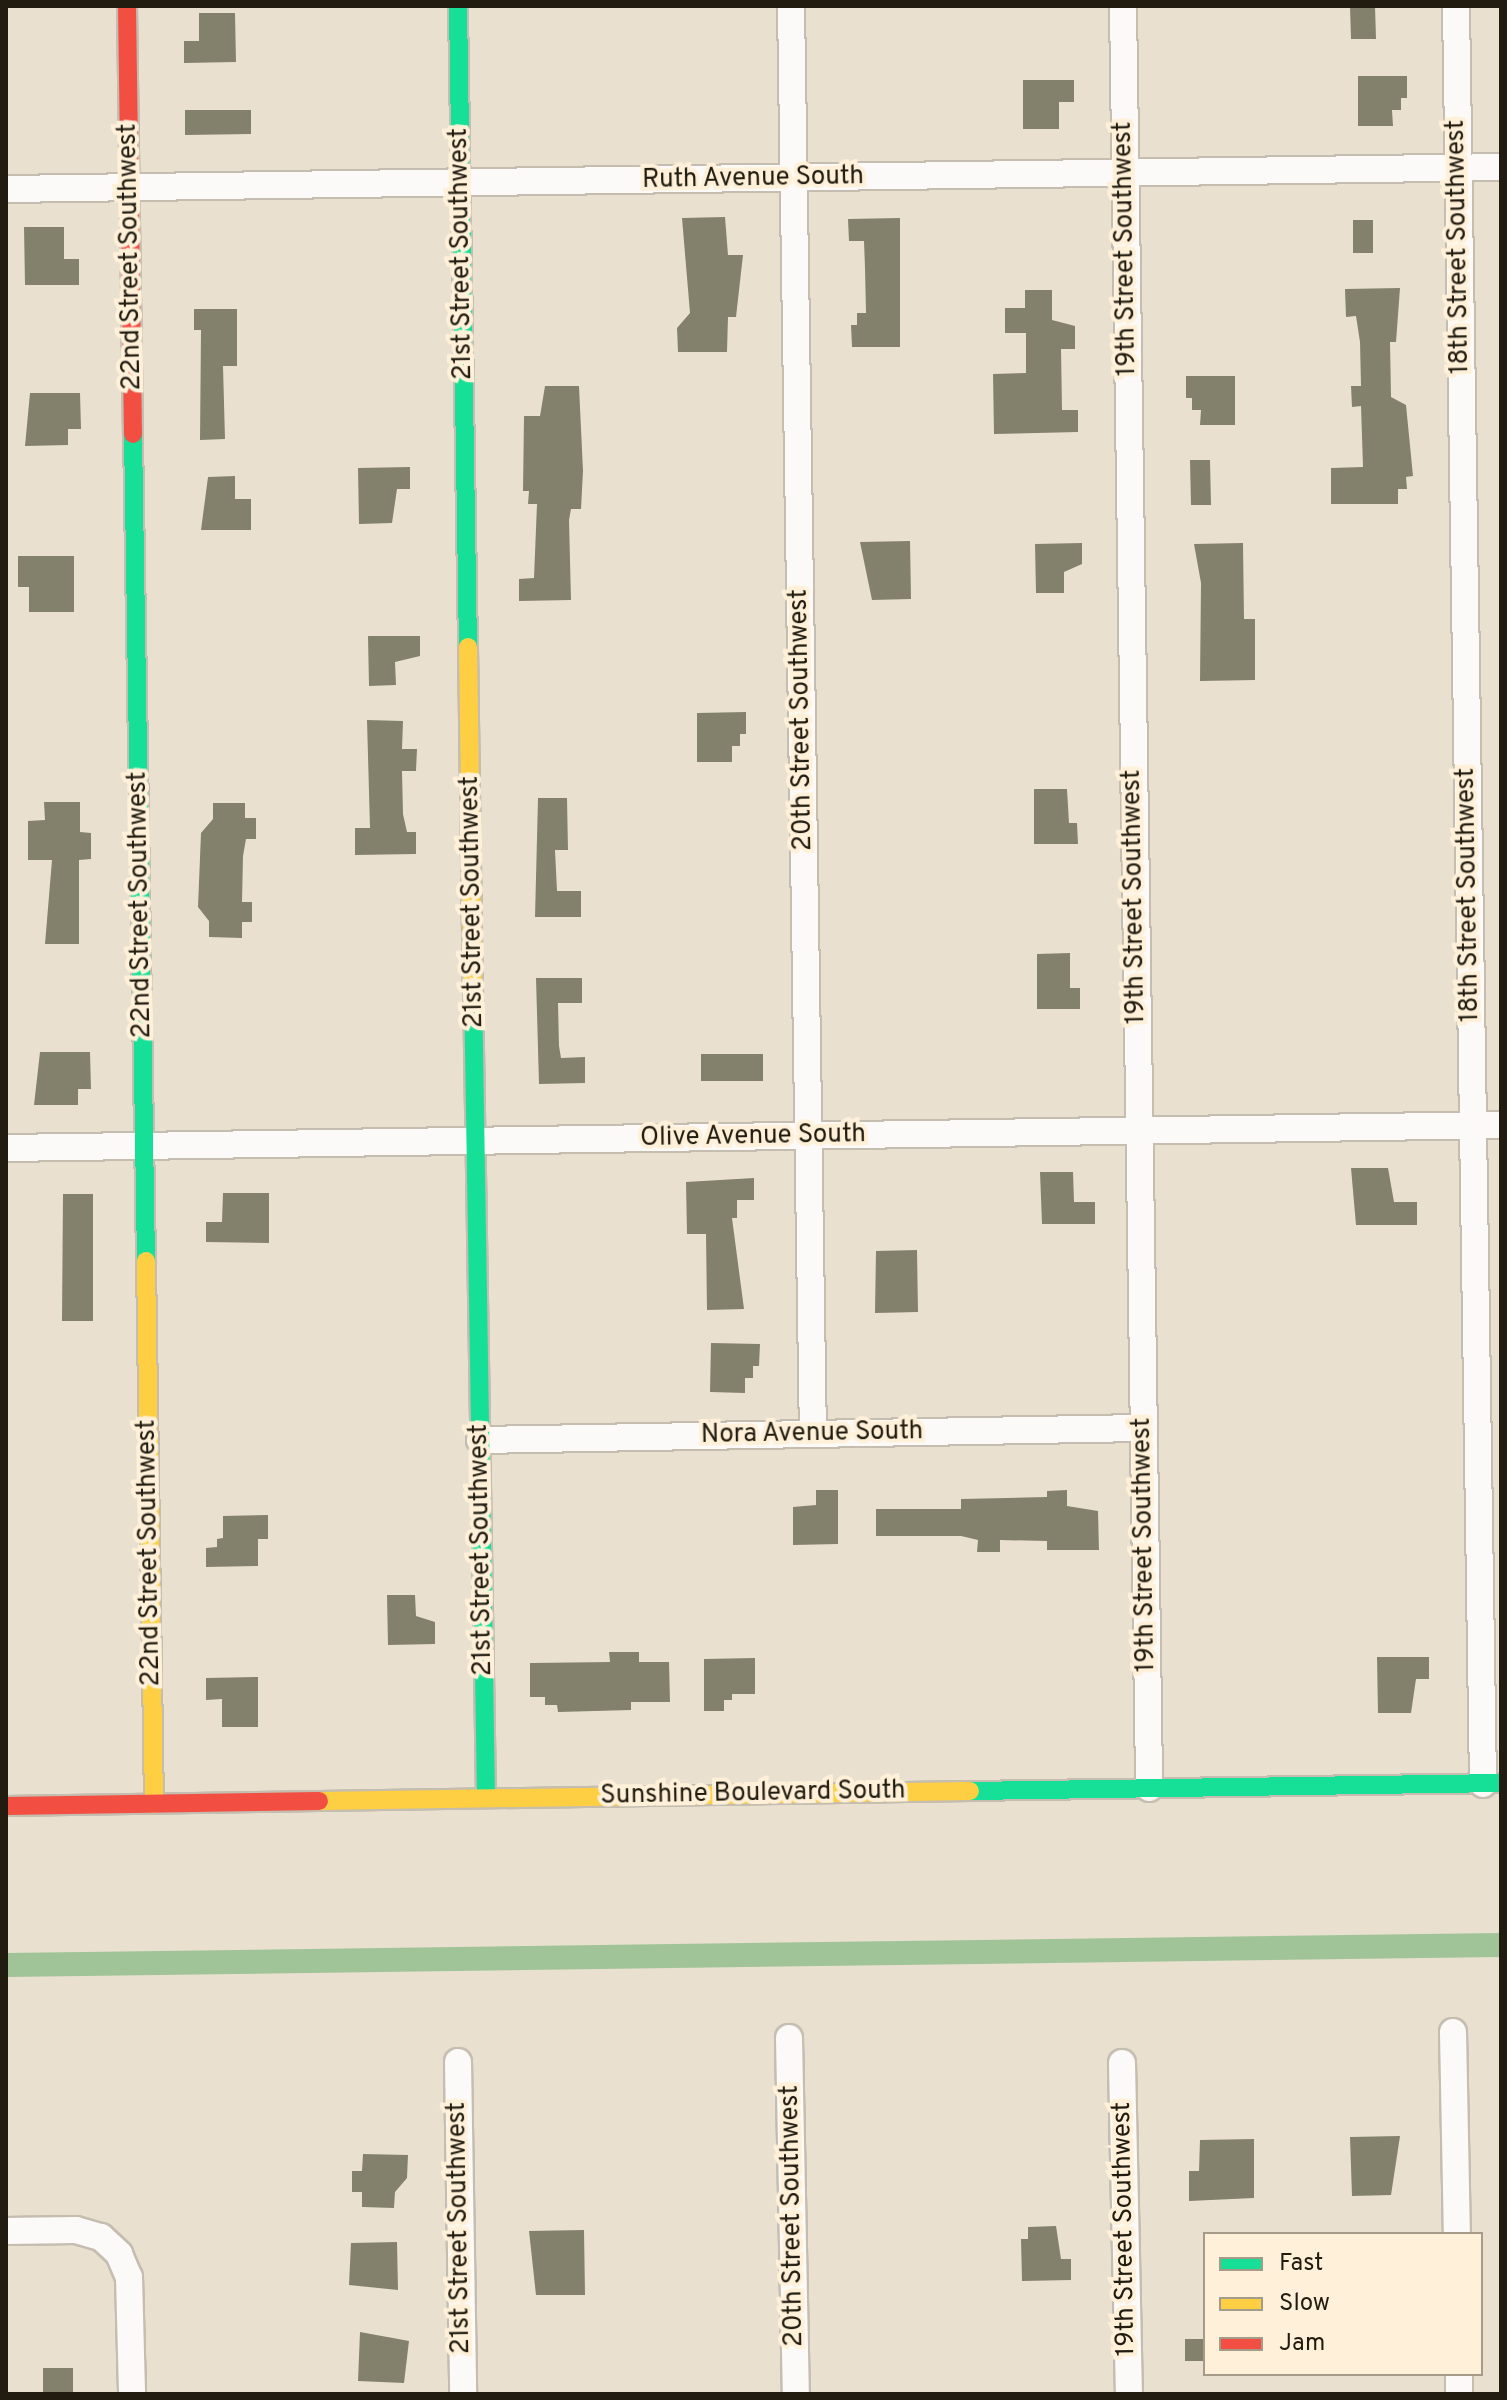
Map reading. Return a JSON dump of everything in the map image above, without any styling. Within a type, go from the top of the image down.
[{"type":"street","name":"22nd Street Southwest","points":[[127,6],[154,1804]]},
{"type":"street","name":"21st Street Southwest","points":[[458,6],[486,1798]]},
{"type":"street","name":"20th Street Southwest","points":[[791,6],[813,1434]]},
{"type":"street","name":"19th Street Southwest","points":[[1123,6],[1149,1788]]},
{"type":"street","name":"18th Street Southwest","points":[[1456,6],[1473,1125],[1492,1784]]},
{"type":"street","name":"Ruth Avenue South","points":[[6,189],[1501,167]]},
{"type":"street","name":"Olive Avenue South","points":[[6,1148],[1501,1125]]},
{"type":"street","name":"Nora Avenue South","points":[[480,1440],[1143,1428]]},
{"type":"street","name":"Sunshine Boulevard South","points":[[6,1806],[1492,1784]]},
{"type":"street","points":[[1453,2032],[1457,2232]]},
{"type":"street","name":"20th Street Southwest","points":[[789,2038],[796,2394]]},
{"type":"street","name":"21st Street Southwest","points":[[458,2062],[463,2394]]},
{"type":"street","name":"19th Street Southwest","points":[[1122,2063],[1129,2394]]},
{"type":"street","points":[[6,2231],[76,2230],[101,2237],[119,2254],[129,2277],[132,2394]]},
{"type":"building","points":[[1350,6],[1375,6],[1376,39],[1351,39]]},
{"type":"building","points":[[199,13],[235,13],[236,62],[184,63],[184,41],[199,41]]},
{"type":"building","points":[[1358,76],[1407,76],[1407,98],[1401,98],[1401,110],[1392,110],[1393,126],[1358,126]]},
{"type":"building","points":[[1023,80],[1074,80],[1074,102],[1059,102],[1059,129],[1023,129]]},
{"type":"building","points":[[185,110],[251,110],[251,134],[185,135]]},
{"type":"building","points":[[725,217],[728,255],[743,255],[736,317],[728,317],[727,352],[678,352],[677,328],[690,313],[682,218]]},
{"type":"building","points":[[900,218],[900,347],[852,347],[851,325],[857,325],[857,313],[866,313],[865,268],[864,241],[849,241],[848,219]]},
{"type":"building","points":[[1353,220],[1373,220],[1373,253],[1353,253]]},
{"type":"building","points":[[24,227],[64,227],[64,259],[79,259],[79,285],[25,285]]},
{"type":"building","points":[[1400,288],[1396,342],[1390,342],[1391,397],[1406,405],[1413,476],[1406,477],[1407,489],[1398,489],[1398,504],[1331,504],[1331,468],[1363,467],[1361,406],[1352,407],[1351,386],[1361,386],[1360,342],[1356,316],[1346,317],[1345,289]]},
{"type":"building","points":[[1025,290],[1052,290],[1052,320],[1075,326],[1075,349],[1061,349],[1062,410],[1078,410],[1078,432],[994,434],[993,374],[1026,373],[1026,333],[1005,333],[1005,308],[1025,308]]},
{"type":"building","points":[[194,309],[237,309],[237,366],[223,366],[225,439],[200,440],[201,330],[194,330]]},
{"type":"building","points":[[1186,376],[1235,376],[1235,425],[1200,425],[1201,410],[1192,410],[1192,398],[1186,398]]},
{"type":"building","points":[[545,386],[579,386],[583,471],[581,509],[571,509],[569,520],[571,600],[519,601],[519,579],[534,578],[537,504],[528,504],[529,491],[523,491],[524,416],[540,416]]},
{"type":"building","points":[[30,393],[80,393],[81,429],[68,429],[68,445],[25,446]]},
{"type":"building","points":[[1190,460],[1210,460],[1211,505],[1191,505]]},
{"type":"building","points":[[410,467],[410,489],[397,489],[392,523],[359,524],[358,468]]},
{"type":"building","points":[[235,476],[235,499],[251,499],[251,530],[201,530],[208,477]]},
{"type":"building","points":[[910,541],[911,599],[872,600],[860,542]]},
{"type":"building","points":[[1082,543],[1082,564],[1064,572],[1064,593],[1036,593],[1035,544]]},
{"type":"building","points":[[1243,543],[1244,619],[1255,619],[1255,680],[1200,681],[1201,583],[1194,544]]},
{"type":"building","points":[[18,556],[74,556],[74,612],[29,612],[29,587],[18,587]]},
{"type":"building","points":[[368,636],[420,636],[420,656],[395,662],[396,685],[369,686]]},
{"type":"building","points":[[746,712],[746,734],[740,734],[740,746],[732,746],[732,762],[697,762],[697,713]]},
{"type":"building","points":[[367,720],[403,721],[402,749],[417,749],[416,771],[402,771],[403,814],[407,832],[416,832],[416,854],[355,855],[355,828],[370,828]]},
{"type":"building","points":[[1034,789],[1067,789],[1069,823],[1077,823],[1078,844],[1034,844]]},
{"type":"building","points":[[538,798],[567,798],[568,850],[555,850],[557,891],[581,891],[581,917],[535,917]]},
{"type":"building","points":[[44,802],[80,802],[80,832],[91,833],[91,859],[79,860],[79,944],[45,944],[52,860],[28,860],[28,821],[45,820]]},
{"type":"building","points":[[213,803],[245,803],[245,818],[256,818],[256,839],[246,839],[243,856],[242,902],[252,902],[252,922],[242,922],[242,938],[209,937],[209,921],[198,907],[201,833],[213,819]]},
{"type":"building","points":[[1070,953],[1070,988],[1080,988],[1080,1009],[1037,1009],[1037,954]]},
{"type":"building","points":[[536,978],[582,978],[582,1003],[558,1003],[559,1046],[561,1058],[585,1057],[585,1083],[539,1084]]},
{"type":"building","points":[[40,1052],[90,1052],[91,1089],[78,1089],[78,1105],[34,1105]]},
{"type":"building","points":[[701,1054],[763,1054],[763,1081],[701,1081]]},
{"type":"building","points":[[1351,1168],[1388,1168],[1394,1202],[1417,1202],[1417,1225],[1356,1225]]},
{"type":"building","points":[[1040,1172],[1073,1172],[1074,1202],[1095,1202],[1095,1224],[1042,1224]]},
{"type":"building","points":[[754,1178],[754,1200],[737,1200],[737,1218],[732,1218],[744,1309],[707,1310],[706,1234],[687,1234],[686,1182]]},
{"type":"building","points":[[223,1193],[269,1193],[269,1243],[206,1242],[206,1222],[222,1222]]},
{"type":"building","points":[[63,1194],[93,1194],[93,1321],[62,1321]]},
{"type":"building","points":[[917,1250],[918,1312],[875,1313],[876,1251]]},
{"type":"building","points":[[711,1343],[760,1344],[759,1366],[753,1366],[753,1378],[745,1378],[745,1393],[710,1392]]},
{"type":"building","points":[[816,1490],[838,1490],[838,1544],[793,1545],[793,1507],[816,1505]]},
{"type":"building","points":[[1067,1490],[1067,1506],[1098,1511],[1099,1550],[1047,1550],[1047,1541],[1000,1540],[1000,1552],[977,1552],[978,1540],[961,1536],[876,1536],[876,1509],[961,1509],[961,1499],[1047,1497],[1047,1491]]},
{"type":"building","points":[[268,1515],[268,1539],[258,1539],[258,1566],[206,1567],[206,1548],[217,1547],[217,1539],[223,1538],[223,1516]]},
{"type":"building","points":[[387,1595],[415,1595],[416,1616],[435,1622],[435,1644],[388,1645]]},
{"type":"building","points":[[609,1652],[639,1652],[639,1662],[669,1662],[670,1702],[631,1702],[631,1710],[558,1712],[557,1705],[545,1705],[545,1697],[530,1697],[530,1663],[610,1662]]},
{"type":"building","points":[[1377,1657],[1429,1657],[1429,1679],[1416,1679],[1411,1713],[1378,1713]]},
{"type":"building","points":[[755,1658],[755,1694],[732,1694],[732,1700],[724,1700],[724,1711],[704,1711],[704,1659]]},
{"type":"building","points":[[258,1677],[258,1727],[222,1727],[222,1699],[206,1700],[206,1678]]},
{"type":"building","points":[[1400,2136],[1391,2195],[1352,2196],[1350,2137]]},
{"type":"building","points":[[1254,2139],[1254,2198],[1189,2201],[1189,2171],[1199,2171],[1200,2140]]},
{"type":"building","points":[[363,2154],[408,2155],[407,2178],[395,2192],[394,2208],[362,2207],[362,2192],[352,2192],[352,2171],[362,2171]]},
{"type":"building","points":[[1056,2226],[1061,2259],[1071,2259],[1071,2280],[1022,2281],[1021,2239],[1028,2239],[1028,2227]]},
{"type":"building","points":[[584,2230],[585,2295],[536,2295],[529,2231]]},
{"type":"building","points":[[397,2242],[398,2290],[349,2285],[351,2243]]},
{"type":"building","points":[[360,2332],[409,2341],[404,2383],[358,2381]]},
{"type":"building","points":[[1185,2339],[1203,2339],[1203,2361],[1185,2361]]},
{"type":"building","points":[[43,2368],[73,2368],[73,2394],[43,2394]]},
{"type":"waterway","points":[[6,1965],[1501,1945]]},
{"type":"traffic: fast","points":[[458,6],[468,647]]},
{"type":"traffic: fast","points":[[133,434],[146,1261]]},
{"type":"traffic: fast","points":[[473,986],[486,1798]]},
{"type":"traffic: fast","points":[[970,1791],[1501,1783]]},
{"type":"traffic: slow","points":[[468,647],[473,986]]},
{"type":"traffic: slow","points":[[146,1261],[154,1804]]},
{"type":"traffic: slow","points":[[319,1801],[970,1791]]},
{"type":"traffic: jam","points":[[127,6],[133,434]]},
{"type":"traffic: jam","points":[[6,1806],[319,1801]]}]
